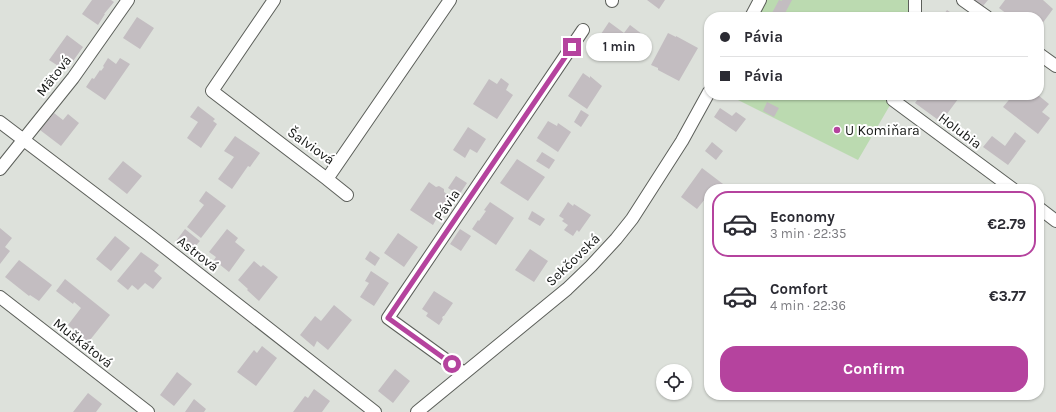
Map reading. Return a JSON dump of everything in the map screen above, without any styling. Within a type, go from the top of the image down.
[{"type":"street","name":"Mätová","points":[[0,170],[23,139],[73,78],[128,0]]},
{"type":"street","name":"Šalviová","points":[[274,0],[212,91],[327,179],[450,0]]},
{"type":"street","points":[[754,12],[760,0]]},
{"type":"street","points":[[914,0],[915,12]]},
{"type":"street","points":[[963,0],[980,12]]},
{"type":"street","name":"Pávia","points":[[464,373],[388,318],[583,30]]},
{"type":"street","points":[[1044,58],[1056,66]]},
{"type":"street","name":"Sekčovská","points":[[416,412],[566,289],[591,266],[616,239],[632,219],[682,141],[705,100]]},
{"type":"street","name":"Holubia","points":[[893,100],[1006,184]]},
{"type":"street","name":"Astrová","points":[[0,122],[149,235],[375,412]]},
{"type":"street","points":[[327,179],[347,195]]},
{"type":"street","points":[[1044,212],[1056,221]]},
{"type":"street","name":"Muškátová","points":[[0,297],[148,412]]},
{"type":"green space","points":[[760,0],[915,0],[915,12],[754,12]]},
{"type":"green space","name":"U Komiňara","points":[[738,100],[893,100],[858,160]]},
{"type":"building","points":[[92,0],[111,0],[114,2],[104,14],[98,25],[82,14]]},
{"type":"building","points":[[647,0],[665,0],[659,9]]},
{"type":"building","points":[[779,0],[792,0],[786,12],[773,12]]},
{"type":"building","points":[[974,0],[988,0],[983,6]]},
{"type":"building","points":[[1005,0],[1043,0],[1053,9],[1044,21],[1044,12],[1004,12],[999,8]]},
{"type":"building","points":[[137,17],[154,28],[140,49],[123,38]]},
{"type":"building","points":[[609,22],[624,33],[630,25],[642,34],[627,56],[599,37]]},
{"type":"building","points":[[668,33],[698,48],[679,81],[651,65]]},
{"type":"building","points":[[67,35],[83,47],[66,71],[49,60]]},
{"type":"building","points":[[108,58],[116,64],[120,58],[130,64],[105,100],[86,87],[92,78],[94,79],[100,70],[101,71]]},
{"type":"building","points":[[583,73],[590,78],[590,76],[602,86],[587,109],[568,96]]},
{"type":"building","points":[[501,78],[509,84],[506,90],[513,95],[497,119],[473,104],[489,79],[497,84]]},
{"type":"building","points":[[917,100],[957,100],[941,122],[915,103]]},
{"type":"building","points":[[1009,100],[1044,100],[1049,104],[1042,112],[1050,118],[1038,134],[1003,107]]},
{"type":"building","points":[[767,102],[779,108],[774,117],[763,111]]},
{"type":"building","points":[[198,106],[215,119],[213,121],[217,124],[201,148],[187,138],[198,122],[190,117]]},
{"type":"building","points":[[720,108],[732,116],[736,112],[746,119],[736,132],[714,117]]},
{"type":"building","points":[[581,110],[589,115],[581,127],[574,122]]},
{"type":"building","points":[[54,113],[63,120],[68,114],[79,123],[61,146],[40,130]]},
{"type":"building","points":[[548,121],[557,126],[558,123],[571,132],[558,152],[537,138]]},
{"type":"building","points":[[468,127],[486,139],[477,153],[470,149],[465,158],[453,150]]},
{"type":"building","points":[[1015,132],[1026,141],[1008,165],[983,147],[992,136],[1005,146]]},
{"type":"building","points":[[235,136],[260,153],[250,167],[248,166],[232,189],[218,179],[234,157],[224,151]]},
{"type":"building","points":[[712,142],[723,151],[716,160],[705,151]]},
{"type":"building","points":[[542,152],[555,160],[549,169],[536,161]]},
{"type":"building","points":[[517,159],[545,177],[528,201],[500,183]]},
{"type":"building","points":[[123,161],[142,176],[127,194],[108,179]]},
{"type":"building","points":[[702,168],[723,184],[704,184],[704,200],[697,209],[681,197]]},
{"type":"building","points":[[456,176],[467,183],[459,195],[448,188]]},
{"type":"building","points":[[429,182],[436,187],[439,186],[444,189],[444,192],[451,197],[440,217],[438,216],[433,225],[410,210]]},
{"type":"building","points":[[206,191],[226,206],[201,238],[187,227],[204,205],[199,201]]},
{"type":"building","points":[[490,202],[514,218],[496,245],[472,229],[486,211],[484,210]]},
{"type":"building","points":[[568,202],[573,206],[574,204],[591,215],[579,232],[577,230],[573,236],[564,230],[568,225],[562,221],[564,219],[559,216]]},
{"type":"building","points":[[532,211],[545,219],[540,226],[528,219]]},
{"type":"building","points":[[0,228],[12,238],[5,247],[10,251],[0,264]]},
{"type":"building","points":[[185,229],[200,241],[190,252],[176,241]]},
{"type":"building","points":[[227,229],[238,238],[235,242],[245,250],[229,272],[214,260],[216,257],[209,252]]},
{"type":"building","points":[[460,229],[471,236],[461,251],[450,244]]},
{"type":"building","points":[[398,233],[418,247],[404,267],[384,253]]},
{"type":"building","points":[[115,236],[130,248],[111,271],[96,259]]},
{"type":"building","points":[[530,249],[548,261],[534,282],[515,270]]},
{"type":"building","points":[[370,251],[380,258],[375,266],[365,259]]},
{"type":"building","points":[[141,252],[159,265],[154,271],[162,278],[153,289],[145,283],[138,290],[132,285],[128,290],[117,281]]},
{"type":"building","points":[[19,260],[52,285],[39,301],[30,295],[29,296],[5,277]]},
{"type":"building","points":[[254,261],[261,267],[263,265],[278,277],[259,301],[238,280]]},
{"type":"building","points":[[371,271],[389,283],[374,306],[360,297],[369,283],[365,281]]},
{"type":"building","points":[[65,279],[110,315],[82,350],[68,339],[74,330],[68,325],[81,308],[56,291]]},
{"type":"building","points":[[434,291],[453,303],[443,316],[443,319],[439,325],[426,316],[428,313],[422,309]]},
{"type":"building","points":[[334,305],[352,320],[328,350],[317,341],[314,347],[300,335],[315,316],[321,321]]},
{"type":"building","points":[[262,346],[277,358],[256,386],[237,372],[254,350],[257,353]]},
{"type":"building","points":[[395,369],[410,381],[393,403],[378,391]]},
{"type":"building","points":[[177,372],[192,384],[174,406],[160,395]]},
{"type":"building","points":[[314,389],[330,401],[322,412],[293,412],[305,396],[308,398]]},
{"type":"building","points":[[88,393],[102,404],[96,412],[73,412]]},
{"type":"building","points":[[194,399],[206,409],[204,412],[185,412]]},
{"type":"place","name":"U Komiňara","points":[[837,130]]},
{"type":"route","points":[[452,364],[388,318],[572,47]]}]
